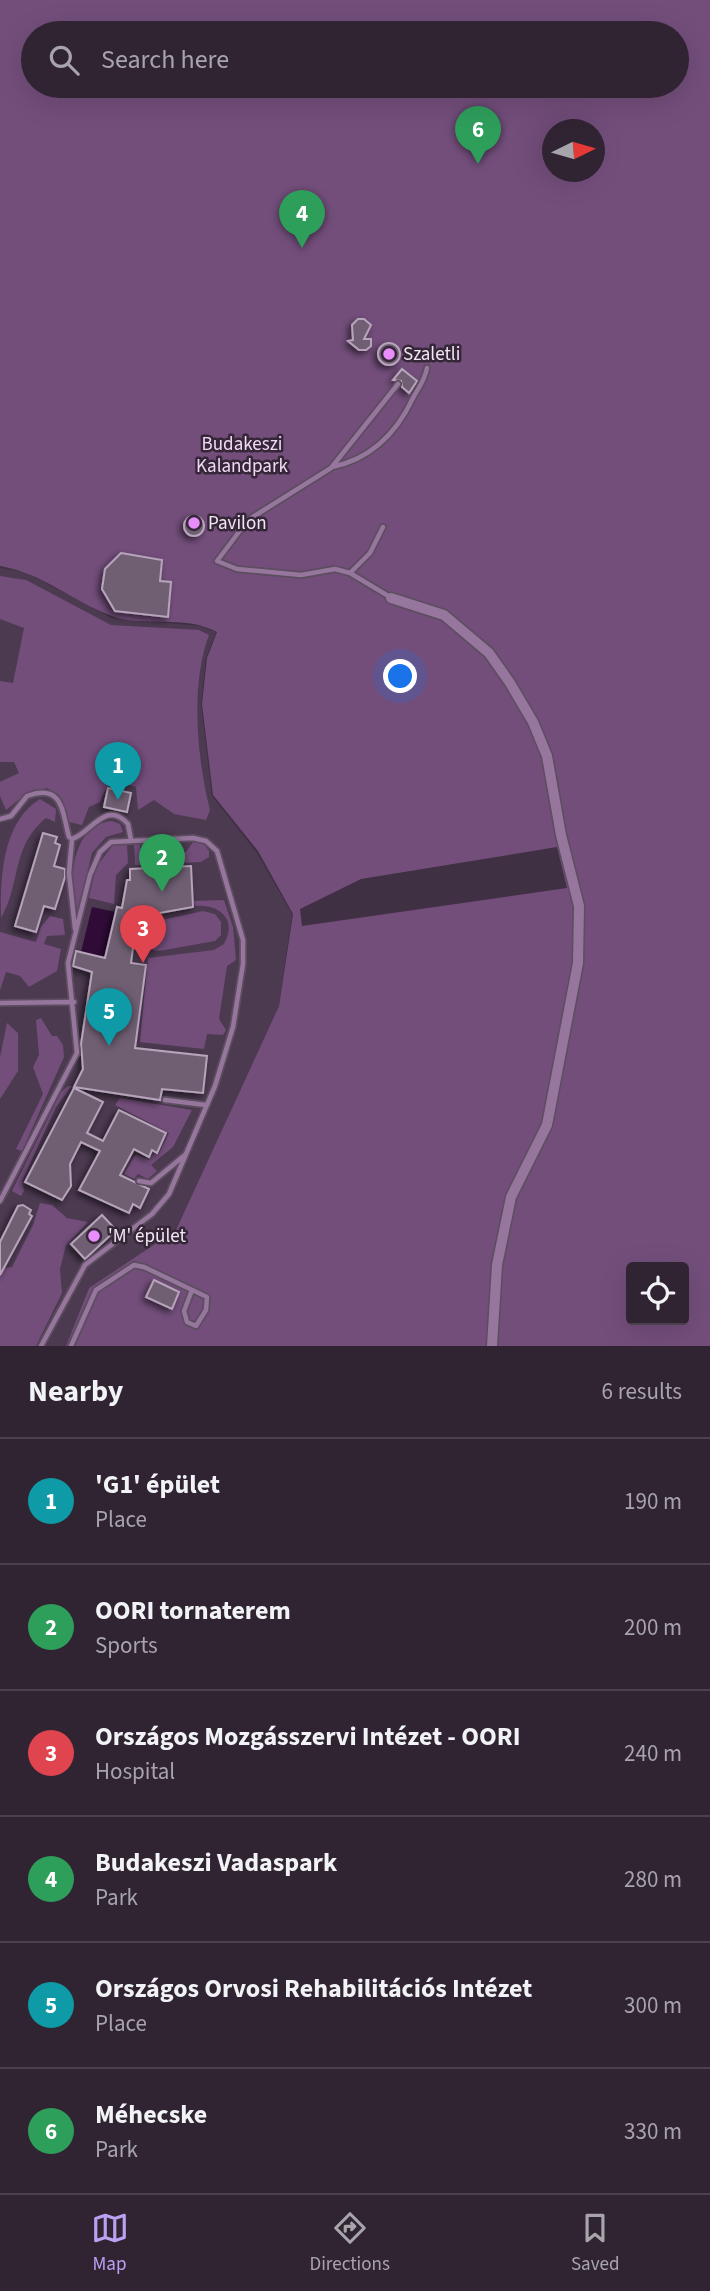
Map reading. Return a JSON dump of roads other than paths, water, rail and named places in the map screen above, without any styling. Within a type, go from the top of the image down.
[{"type":"street","points":[[391,598],[444,615],[489,653],[510,683],[533,722],[547,756],[561,835],[579,906],[578,963],[547,1125],[508,1209],[497,1265],[492,1346]]},
{"type":"lane","points":[[391,598],[350,573],[335,569],[301,575],[237,569],[217,561],[248,520],[331,468],[346,464],[382,443],[408,413],[427,368]]},
{"type":"lane","points":[[331,468],[398,384]]},
{"type":"lane","points":[[350,573],[370,553],[383,527]]},
{"type":"lane","points":[[0,819],[10,816],[27,796],[37,792],[53,795],[65,813],[69,837],[72,839],[69,873],[75,932]]},
{"type":"lane","points":[[72,839],[100,817],[113,815],[128,824],[131,840]]},
{"type":"lane","points":[[0,1200],[78,1053],[68,963],[90,875],[100,852],[111,842],[193,838],[206,841],[217,851],[243,940],[243,964],[233,1027],[206,1105],[169,1194],[152,1214],[85,1265],[41,1346]]},
{"type":"lane","points":[[4,1005],[74,1002]]},
{"type":"lane","points":[[165,1100],[206,1105]]},
{"type":"lane","points":[[139,1181],[151,1183],[185,1154]]},
{"type":"lane","points":[[71,1346],[96,1290],[135,1265],[192,1290],[207,1297],[206,1310],[196,1326],[187,1322],[184,1311],[192,1290]]},
{"type":"place","name":"Méhecske","points":[[478,164]]},
{"type":"place","name":"Budakeszi Vadaspark","points":[[302,248]]},
{"type":"place","name":"Szaletli","points":[[389,354]]},
{"type":"place","name":"Pavilon","points":[[194,523]]},
{"type":"place","name":"'G1' épület","points":[[118,800]]},
{"type":"place","name":"OORI tornaterem","points":[[162,892]]},
{"type":"place","name":"Országos Mozgásszervi Intézet - OORI","points":[[143,963]]},
{"type":"place","name":"Országos Orvosi Rehabilitációs Intézet","points":[[109,1046]]},
{"type":"place","name":"'M' épület","points":[[94,1236]]},
{"type":"park label","name":"Budakeszi Kalandpark","points":[[242,455]]}]
